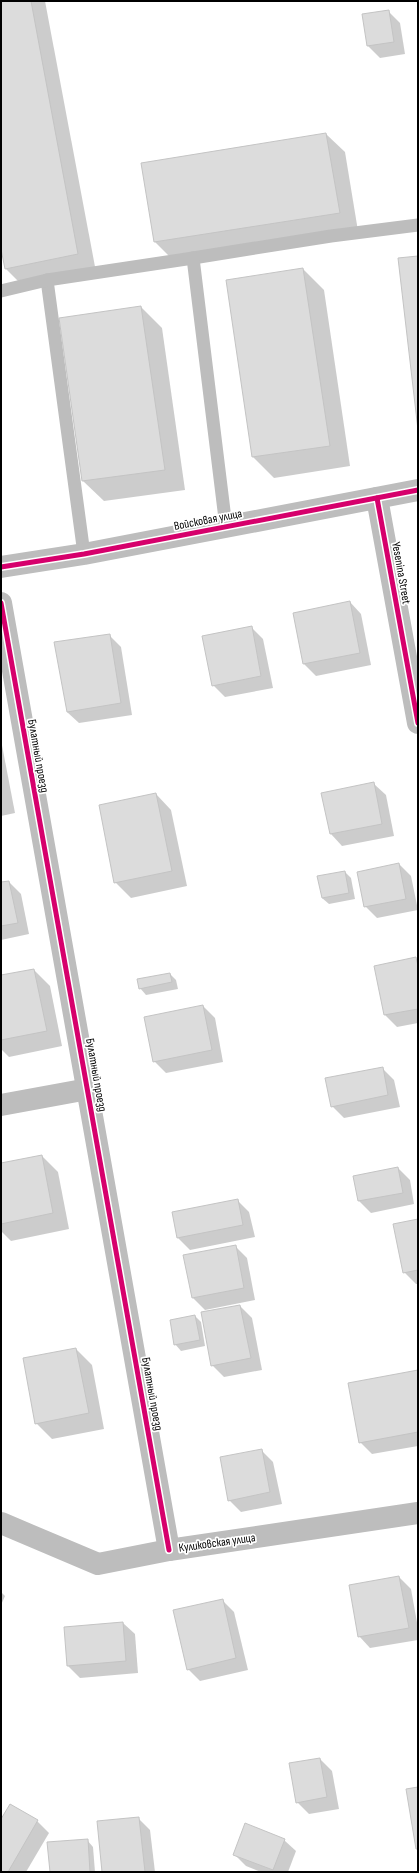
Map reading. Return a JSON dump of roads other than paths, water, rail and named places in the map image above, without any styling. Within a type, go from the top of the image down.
[{"type":"street","name":"Войсковая улица","points":[[1,567],[84,554],[418,490]]},
{"type":"street","name":"Yesenina Street","points":[[377,498],[418,723]]},
{"type":"street","name":"Булатный проезд","points":[[1,604],[169,1550]]},
{"type":"street","points":[[1,1105],[88,1089]]},
{"type":"street","name":"Куликовская улица","points":[[1,1523],[98,1564],[169,1550],[418,1513]]},
{"type":"lane","points":[[1,291],[47,280],[331,236],[418,225]]},
{"type":"lane","points":[[193,258],[226,527]]},
{"type":"lane","points":[[47,280],[84,554]]}]
